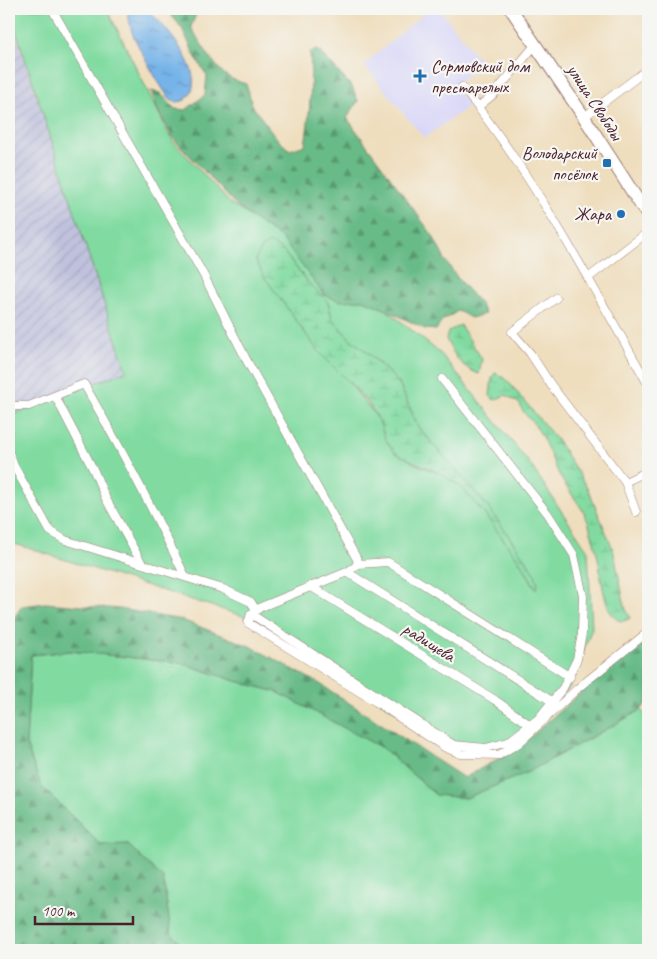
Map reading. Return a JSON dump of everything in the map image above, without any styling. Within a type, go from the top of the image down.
[{"type":"main road","name":"улица Свободы","points":[[511,9],[536,44],[648,216]]},
{"type":"street","points":[[52,9],[202,274],[247,361],[356,556],[358,564]]},
{"type":"street","points":[[478,107],[494,94],[536,44]]},
{"type":"street","points":[[584,117],[648,69]]},
{"type":"street","points":[[462,87],[506,147],[543,204],[588,278],[648,384]]},
{"type":"street","points":[[588,278],[648,232]]},
{"type":"street","points":[[556,298],[512,332],[530,353],[551,385],[625,482],[636,512]]},
{"type":"street","points":[[9,453],[14,466],[50,531],[66,540],[185,576],[223,589],[251,602],[254,612],[454,745],[486,748],[508,742],[538,719],[570,677],[578,659],[582,634],[583,596],[574,555],[548,514],[442,379]]},
{"type":"street","points":[[9,406],[29,406],[84,384],[167,537],[185,576]]},
{"type":"street","points":[[55,396],[94,470],[106,499],[141,562]]},
{"type":"street","points":[[625,482],[648,471]]},
{"type":"street","points":[[570,677],[388,562],[358,564],[347,572],[310,586],[254,612],[248,623],[376,702],[444,747],[462,754],[499,755],[519,743],[578,688],[648,632]]},
{"type":"street","points":[[347,572],[552,702]]},
{"type":"street","name":"радищева","points":[[310,586],[495,700],[530,725]]},
{"type":"shaded area","name":"Сормовский дом престарелых","points":[[429,9],[439,9],[482,63],[454,86],[469,106],[424,138],[364,65]]},
{"type":"shaded area","points":[[9,13],[127,371],[9,416]]},
{"type":"green space","points":[[9,9],[107,9],[172,140],[230,203],[372,298],[441,354],[530,464],[588,551],[592,628],[569,688],[536,726],[488,751],[457,750],[246,617],[9,542],[9,416],[126,371]],"holes":[[[282,250],[311,286],[328,302],[332,319],[350,339],[366,351],[399,383],[418,427],[488,507],[534,572],[535,588],[525,569],[484,513],[460,486],[441,474],[413,463],[385,439],[379,420],[348,381]]]},
{"type":"green space","points":[[166,9],[198,9],[191,27],[202,46],[222,72],[231,79],[246,84],[253,107],[279,141],[290,150],[305,145],[310,99],[310,52],[318,50],[352,87],[358,101],[347,118],[433,236],[445,260],[459,280],[481,305],[485,314],[471,318],[458,311],[443,320],[436,330],[425,329],[363,300],[340,301],[324,295],[282,239],[238,207],[173,138],[157,108],[151,91],[160,93],[175,109],[186,110],[205,95],[207,76],[182,28]]},
{"type":"green space","points":[[270,243],[282,250],[311,286],[328,302],[332,319],[350,339],[366,351],[399,383],[418,427],[488,507],[534,572],[538,583],[536,589],[525,569],[484,513],[460,486],[441,474],[395,453],[385,439],[379,420],[368,403],[319,352],[265,278],[255,260],[262,247]]},
{"type":"green space","points":[[460,325],[482,359],[479,374],[467,368],[459,360],[446,339],[449,331]]},
{"type":"green space","points":[[495,373],[506,379],[557,440],[587,487],[613,549],[625,607],[630,618],[622,621],[615,618],[610,610],[587,518],[560,476],[537,428],[525,414],[520,404],[506,395],[494,400],[490,396],[492,378]]},
{"type":"green space","points":[[45,603],[120,609],[182,620],[252,647],[320,684],[464,778],[519,747],[591,683],[648,638],[648,701],[641,710],[528,772],[466,798],[436,795],[384,749],[277,692],[181,663],[70,651],[31,655],[26,744],[41,786],[101,845],[127,844],[163,878],[171,933],[188,950],[9,950],[9,625],[22,606]]},
{"type":"green space","points":[[70,651],[181,663],[277,692],[384,749],[436,795],[466,798],[528,772],[641,710],[648,717],[648,950],[188,950],[171,933],[163,878],[127,844],[101,846],[41,786],[26,744],[31,655]]},
{"type":"water","points":[[127,9],[147,9],[182,51],[193,77],[192,89],[185,100],[179,102],[168,97],[151,70],[133,35]]},
{"type":"place","name":"Сормовский дом престарелых","points":[[420,76]]},
{"type":"place","name":"Володарский посёлок","points":[[607,163]]},
{"type":"place","name":"Жара","points":[[621,214]]}]
